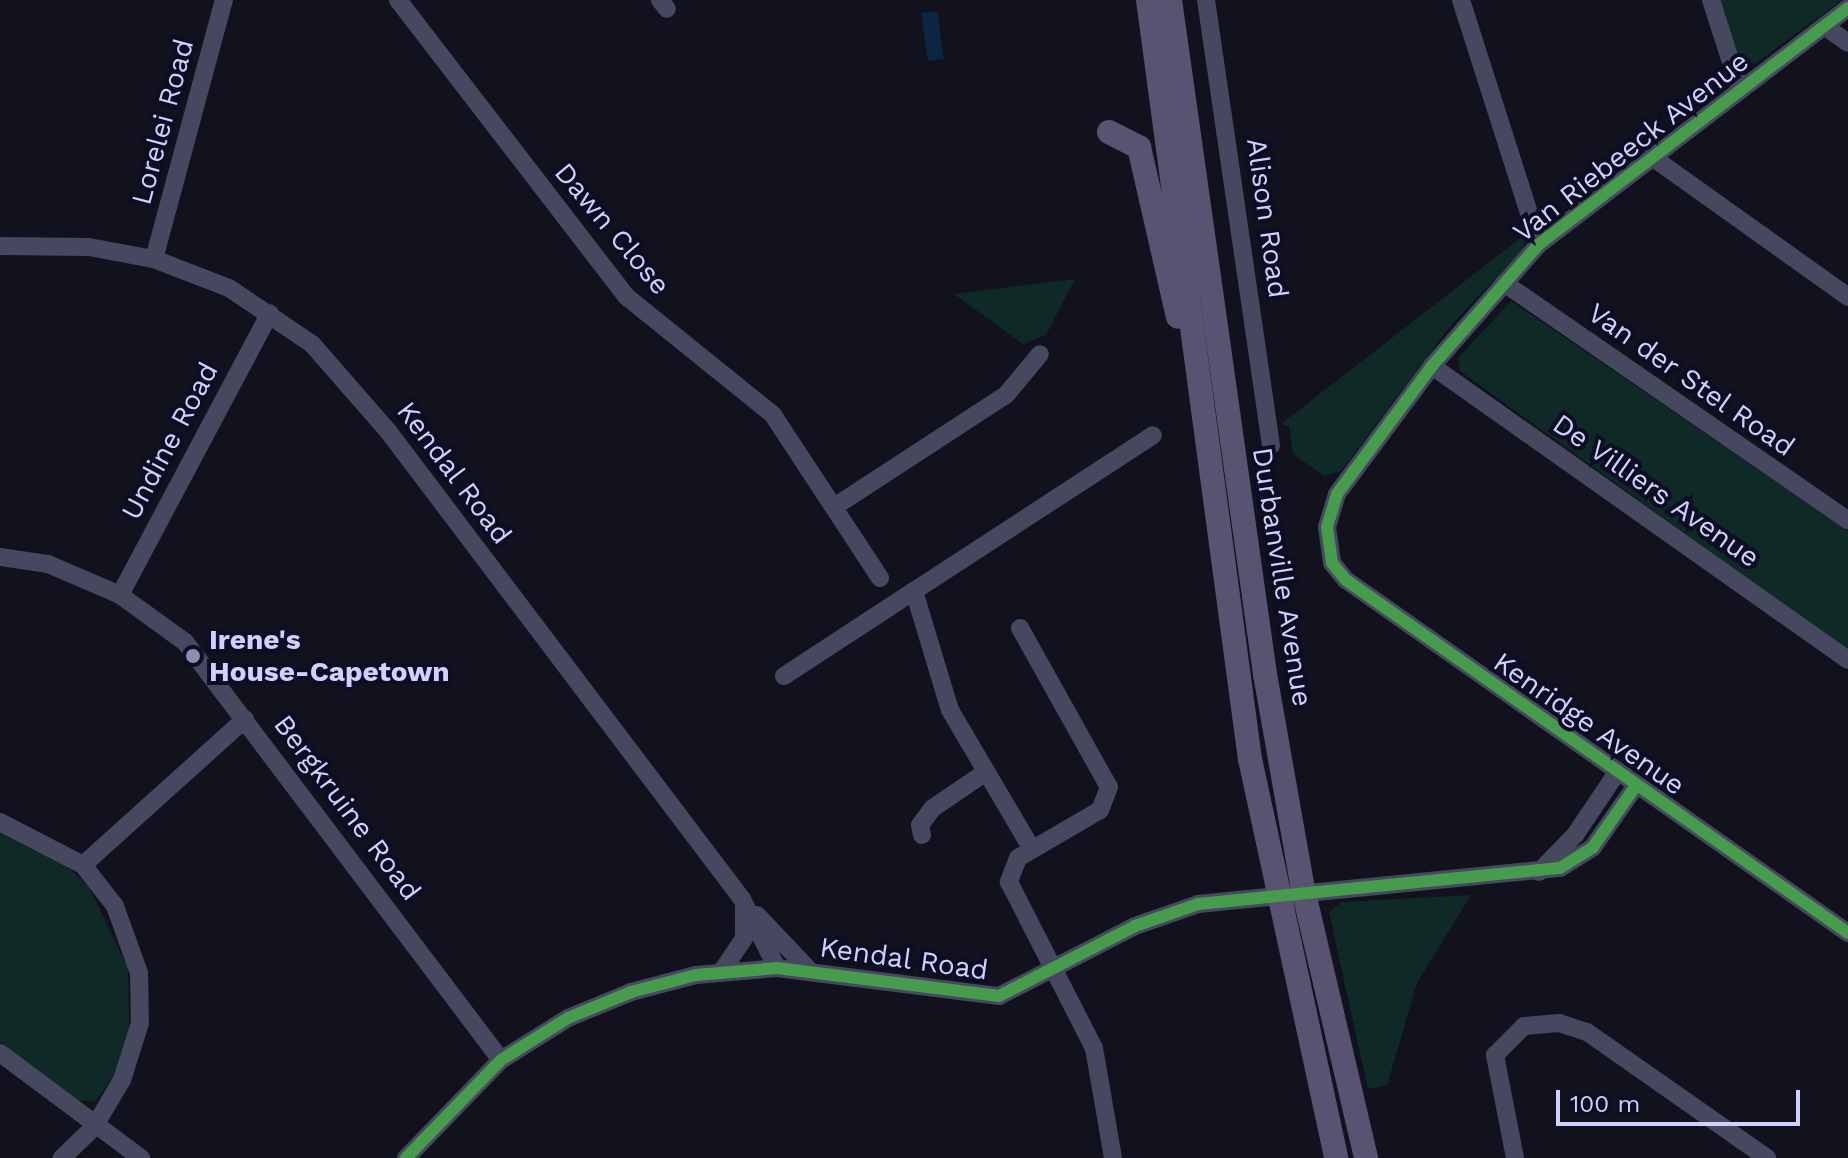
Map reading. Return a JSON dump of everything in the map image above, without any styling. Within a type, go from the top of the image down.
[{"type":"main road","name":"Durbanville Avenue","points":[[1148,0],[1274,893],[1336,1158]]},
{"type":"main road","name":"Durbanville Avenue","points":[[1170,0],[1259,634],[1303,889],[1366,1158]]},
{"type":"main road","points":[[1109,132],[1131,137],[1142,154],[1204,404]]},
{"type":"street","name":"Lorelei Road","points":[[154,259],[224,0]]},
{"type":"street","name":"Dawn Close","points":[[398,0],[603,271],[672,339],[767,408],[880,578]]},
{"type":"street","name":"Alison Road","points":[[1206,0],[1271,445]]},
{"type":"street","points":[[1461,0],[1539,244]]},
{"type":"street","points":[[1711,0],[1740,90]]},
{"type":"street","name":"Van Riebeeck Avenue","points":[[1327,535],[1337,494],[1432,366],[1539,244],[1848,8]]},
{"type":"street","points":[[1824,26],[1848,43]]},
{"type":"street","points":[[1652,157],[1848,297]]},
{"type":"street","name":"Kendal Road","points":[[0,246],[51,244],[154,259],[270,313],[355,389],[746,903],[808,969]]},
{"type":"street","name":"Van der Stel Road","points":[[1504,283],[1848,520]]},
{"type":"street","name":"Undine Road","points":[[120,595],[270,313]]},
{"type":"street","points":[[834,507],[1006,395],[1040,354]]},
{"type":"street","name":"De Villiers Avenue","points":[[1432,366],[1848,660]]},
{"type":"street","points":[[784,676],[1153,435]]},
{"type":"street","name":"Kenridge Avenue","points":[[1327,535],[1332,563],[1346,580],[1616,774],[1848,933]]},
{"type":"street","name":"Bergkruine Road","points":[[0,557],[48,564],[120,595],[185,642],[501,1060]]},
{"type":"street","points":[[914,591],[950,710],[1032,849]]},
{"type":"street","points":[[1020,628],[1110,793],[1100,810],[1032,849],[1014,864],[1009,882],[1053,974],[1094,1048],[1113,1158]]},
{"type":"street","points":[[83,865],[245,719]]},
{"type":"street","points":[[922,835],[920,825],[933,808],[986,772]]},
{"type":"street","points":[[1537,873],[1575,835],[1616,774]]},
{"type":"street","name":"Kendal Road","points":[[406,1158],[501,1060],[601,1003],[722,971],[777,968],[808,969],[986,998],[1053,974],[1154,918],[1303,889],[1537,873],[1585,855],[1635,787]]},
{"type":"street","points":[[0,822],[83,865],[125,925],[141,999],[134,1051],[94,1127],[62,1158]]},
{"type":"street","name":"Kendal Road","points":[[746,903],[777,968]]},
{"type":"street","points":[[722,971],[744,938],[746,903]]},
{"type":"street","points":[[1515,1158],[1495,1055],[1524,1026],[1559,1023],[1587,1032],[1767,1158]]},
{"type":"street","points":[[0,1053],[94,1127],[141,1158]]},
{"type":"green space","points":[[1720,0],[1842,0],[1755,64],[1739,58]]},
{"type":"green space","points":[[1527,233],[1523,250],[1451,325],[1341,471],[1324,476],[1293,454],[1289,426],[1281,424]]},
{"type":"green space","points":[[1075,279],[1046,335],[1023,344],[954,294]]},
{"type":"green space","points":[[1511,301],[1848,531],[1848,651],[1460,371],[1458,358]]},
{"type":"green space","points":[[0,832],[61,860],[89,887],[128,968],[129,1029],[117,1073],[95,1102],[73,1100],[0,1041]]},
{"type":"green space","points":[[1471,895],[1417,983],[1387,1085],[1368,1089],[1329,912],[1342,902]]},
{"type":"water","points":[[937,11],[944,59],[928,61],[921,13]]},
{"type":"cycle path","points":[[1848,8],[1539,244],[1432,366],[1337,494],[1327,527],[1332,563],[1346,580],[1848,933]]},
{"type":"cycle path","points":[[406,1158],[501,1060],[568,1018],[631,992],[696,975],[777,968],[999,996],[1135,926],[1198,904],[1560,868],[1593,847],[1635,787]]},
{"type":"place","name":"Irene's House-Capetown","points":[[193,656]]}]
